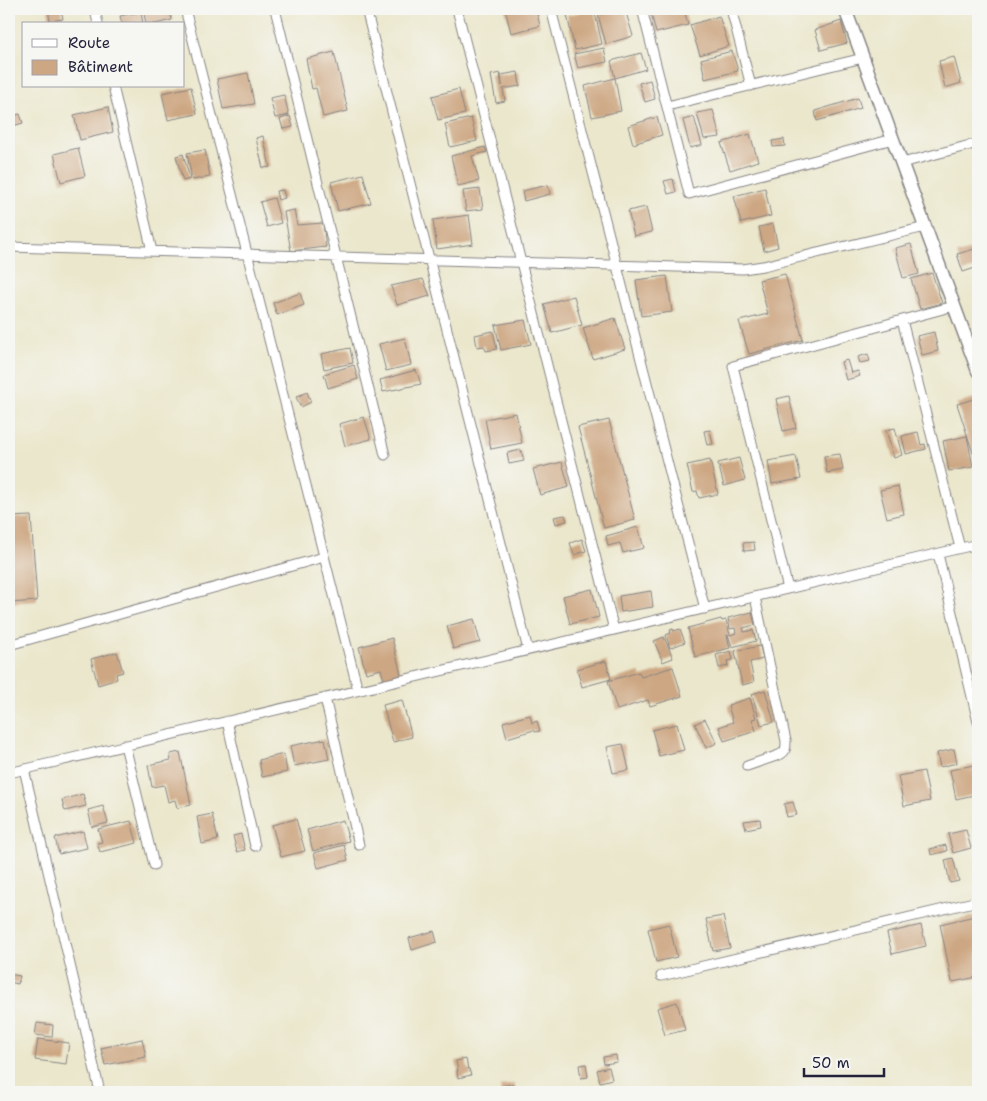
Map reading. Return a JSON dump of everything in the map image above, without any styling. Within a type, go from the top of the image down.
[{"type":"street","points":[[94,9],[97,22]]},
{"type":"street","points":[[185,9],[358,690]]},
{"type":"street","points":[[276,9],[385,455]]},
{"type":"street","points":[[366,9],[528,650]]},
{"type":"street","points":[[457,9],[614,630]]},
{"type":"street","points":[[551,9],[706,608]]},
{"type":"street","points":[[642,9],[689,194],[893,139]]},
{"type":"street","points":[[731,9],[751,86]]},
{"type":"street","points":[[845,9],[978,372]]},
{"type":"street","points":[[667,106],[863,58]]},
{"type":"street","points":[[113,88],[152,251]]},
{"type":"street","points":[[902,163],[978,143]]},
{"type":"street","points":[[9,247],[743,269],[763,266],[925,227]]},
{"type":"street","points":[[788,589],[733,366],[954,306]]},
{"type":"street","points":[[902,320],[960,548]]},
{"type":"street","points":[[9,773],[978,544]]},
{"type":"street","points":[[938,554],[978,722]]},
{"type":"street","points":[[9,645],[324,557]]},
{"type":"street","points":[[747,766],[784,753],[786,749],[786,741],[755,597]]},
{"type":"street","points":[[326,698],[359,845]]},
{"type":"street","points":[[227,721],[255,846]]},
{"type":"street","points":[[125,745],[154,865]]},
{"type":"street","points":[[24,769],[100,1092]]},
{"type":"street","points":[[661,976],[978,900]]},
{"type":"building","points":[[48,9],[61,9],[63,19],[50,21]]},
{"type":"building","points":[[143,9],[169,9],[172,20],[146,22]]},
{"type":"building","points":[[505,9],[536,9],[540,26],[511,33]]},
{"type":"building","points":[[594,9],[602,44],[575,50],[567,15]]},
{"type":"building","points":[[625,9],[633,36],[606,44],[598,15]]},
{"type":"building","points":[[650,9],[684,9],[688,25],[656,33]]},
{"type":"building","points":[[141,12],[143,22],[122,22],[120,16]]},
{"type":"building","points":[[719,16],[729,46],[700,55],[690,25]]},
{"type":"building","points":[[841,21],[847,43],[821,50],[815,30]]},
{"type":"building","points":[[604,48],[607,62],[578,68],[574,54]]},
{"type":"building","points":[[732,51],[738,71],[705,79],[701,59]]},
{"type":"building","points":[[334,52],[348,111],[323,117],[316,88],[312,89],[306,59]]},
{"type":"building","points":[[641,53],[646,69],[615,78],[611,61]]},
{"type":"building","points":[[954,57],[961,83],[945,88],[939,61]]},
{"type":"building","points":[[518,72],[520,86],[503,89],[505,101],[496,103],[491,75],[500,73],[502,86],[501,75]]},
{"type":"building","points":[[248,73],[254,104],[223,109],[217,79]]},
{"type":"building","points":[[615,78],[621,111],[592,117],[585,86]]},
{"type":"building","points":[[650,80],[655,99],[645,102],[639,83]]},
{"type":"building","points":[[191,87],[197,114],[168,120],[162,93]]},
{"type":"building","points":[[459,89],[465,114],[438,120],[432,96]]},
{"type":"building","points":[[284,95],[289,115],[275,118],[270,98]]},
{"type":"building","points":[[858,98],[861,108],[817,121],[815,111]]},
{"type":"building","points":[[108,107],[113,132],[80,140],[74,115]]},
{"type":"building","points":[[713,110],[720,137],[704,139],[697,113]]},
{"type":"building","points":[[20,114],[23,123],[9,127],[9,117]]},
{"type":"building","points":[[290,116],[293,127],[283,129],[280,119]]},
{"type":"building","points":[[657,117],[662,135],[633,144],[628,126]]},
{"type":"building","points":[[694,117],[702,145],[690,148],[683,120]]},
{"type":"building","points":[[471,118],[477,141],[450,147],[445,124]]},
{"type":"building","points":[[750,134],[758,161],[730,170],[721,143]]},
{"type":"building","points":[[263,136],[270,167],[263,168],[256,138]]},
{"type":"building","points":[[784,139],[785,146],[773,147],[772,141]]},
{"type":"building","points":[[485,147],[487,152],[472,156],[479,181],[458,186],[451,156]]},
{"type":"building","points":[[78,148],[85,176],[61,182],[54,154]]},
{"type":"building","points":[[205,150],[210,177],[192,180],[187,153]]},
{"type":"building","points":[[183,154],[190,179],[183,181],[176,156]]},
{"type":"building","points":[[363,174],[371,203],[338,211],[331,182]]},
{"type":"building","points":[[673,179],[676,192],[668,194],[664,181]]},
{"type":"building","points":[[548,185],[550,194],[524,201],[522,191]]},
{"type":"building","points":[[765,188],[771,216],[741,223],[734,196]]},
{"type":"building","points":[[480,189],[483,209],[466,211],[463,191]]},
{"type":"building","points":[[283,190],[285,198],[278,200],[276,191]]},
{"type":"building","points":[[274,198],[281,223],[267,227],[260,202]]},
{"type":"building","points":[[646,207],[652,232],[634,236],[628,211]]},
{"type":"building","points":[[294,210],[297,225],[323,223],[326,247],[291,251],[284,212]]},
{"type":"building","points":[[469,215],[473,244],[437,249],[433,220]]},
{"type":"building","points":[[773,224],[778,247],[764,251],[759,227]]},
{"type":"building","points":[[911,244],[919,274],[903,278],[895,248]]},
{"type":"building","points":[[978,248],[978,267],[963,272],[957,254]]},
{"type":"building","points":[[932,273],[942,303],[920,309],[911,279]]},
{"type":"building","points":[[785,274],[803,340],[749,354],[739,321],[768,314],[759,280]]},
{"type":"building","points":[[667,276],[672,312],[641,316],[636,280]]},
{"type":"building","points":[[423,279],[430,296],[397,305],[391,286]]},
{"type":"building","points":[[300,293],[304,305],[277,315],[273,303]]},
{"type":"building","points":[[574,296],[582,325],[552,333],[544,304]]},
{"type":"building","points":[[615,318],[625,349],[593,359],[583,328]]},
{"type":"building","points":[[525,320],[531,344],[501,350],[495,325]]},
{"type":"building","points":[[493,331],[497,349],[486,351],[484,346],[477,347],[475,335]]},
{"type":"building","points":[[934,332],[938,351],[922,355],[917,336]]},
{"type":"building","points":[[405,338],[411,365],[386,371],[379,344]]},
{"type":"building","points":[[350,348],[353,363],[324,369],[321,354]]},
{"type":"building","points":[[868,354],[870,361],[860,363],[858,357]]},
{"type":"building","points":[[847,360],[851,373],[858,371],[860,376],[846,380],[841,362]]},
{"type":"building","points":[[354,365],[358,379],[328,388],[324,374]]},
{"type":"building","points":[[416,370],[421,384],[383,392],[380,380]]},
{"type":"building","points":[[307,392],[311,402],[301,407],[296,397]]},
{"type":"building","points":[[789,396],[796,428],[783,431],[776,399]]},
{"type":"building","points":[[977,398],[978,461],[976,462],[957,404]]},
{"type":"building","points":[[516,413],[522,443],[491,449],[485,419]]},
{"type":"building","points":[[364,417],[371,439],[345,446],[339,424]]},
{"type":"building","points":[[609,420],[635,520],[604,528],[578,427]]},
{"type":"building","points":[[895,428],[902,455],[894,458],[886,430]]},
{"type":"building","points":[[710,430],[713,444],[707,445],[704,431]]},
{"type":"building","points":[[918,432],[921,445],[925,444],[926,449],[906,454],[902,436]]},
{"type":"building","points":[[967,436],[973,467],[949,471],[943,441]]},
{"type":"building","points":[[521,450],[524,461],[509,464],[507,453]]},
{"type":"building","points":[[840,454],[843,470],[827,473],[824,456]]},
{"type":"building","points":[[796,456],[801,479],[772,484],[768,461]]},
{"type":"building","points":[[739,458],[745,480],[724,486],[718,463]]},
{"type":"building","points":[[710,460],[718,494],[699,498],[697,491],[693,492],[687,465]]},
{"type":"building","points":[[562,462],[569,487],[540,495],[533,469]]},
{"type":"building","points":[[898,486],[904,514],[887,518],[880,490]]},
{"type":"building","points":[[565,515],[567,521],[556,524],[554,517]]},
{"type":"building","points":[[31,516],[37,601],[9,603],[9,517]]},
{"type":"building","points":[[638,527],[644,548],[623,553],[620,543],[608,546],[606,536]]},
{"type":"building","points":[[582,539],[586,551],[574,555],[570,543]]},
{"type":"building","points":[[754,542],[755,550],[744,551],[743,543]]},
{"type":"building","points":[[592,589],[599,617],[570,624],[563,596]]},
{"type":"building","points":[[651,591],[653,607],[621,612],[619,596]]},
{"type":"building","points":[[752,612],[755,625],[743,628],[744,632],[753,630],[756,641],[732,647],[727,635],[730,648],[695,657],[688,628],[721,619],[722,621],[726,620],[730,635],[736,633],[735,628],[730,629],[728,618]]},
{"type":"building","points":[[474,619],[480,642],[453,649],[447,626]]},
{"type":"building","points":[[673,629],[674,631],[680,629],[685,642],[670,648],[666,635],[671,633],[670,630]]},
{"type":"building","points":[[664,637],[673,658],[663,662],[654,641]]},
{"type":"building","points":[[392,638],[401,675],[384,680],[381,669],[366,673],[359,647]]},
{"type":"building","points":[[760,646],[763,659],[750,662],[754,682],[742,685],[735,651]]},
{"type":"building","points":[[731,651],[733,660],[727,661],[728,666],[719,668],[716,655]]},
{"type":"building","points":[[117,652],[123,672],[116,674],[117,679],[98,685],[91,659]]},
{"type":"building","points":[[606,661],[611,679],[582,687],[577,669]]},
{"type":"building","points":[[673,667],[682,696],[650,706],[648,700],[617,710],[608,681],[639,672],[641,677]]},
{"type":"building","points":[[765,690],[774,722],[761,725],[752,694]]},
{"type":"building","points":[[750,698],[756,718],[752,719],[756,731],[724,741],[719,727],[733,722],[728,705]]},
{"type":"building","points":[[402,700],[412,737],[393,742],[383,705]]},
{"type":"building","points":[[530,715],[532,723],[537,721],[540,731],[535,732],[534,730],[507,738],[503,722]]},
{"type":"building","points":[[705,719],[717,743],[706,748],[695,724]]},
{"type":"building","points":[[677,724],[684,750],[659,756],[652,730]]},
{"type":"building","points":[[325,739],[329,759],[294,766],[290,746]]},
{"type":"building","points":[[623,744],[629,770],[613,773],[607,747]]},
{"type":"building","points":[[954,749],[957,763],[940,767],[937,753]]},
{"type":"building","points":[[180,752],[191,805],[177,808],[175,800],[168,802],[164,785],[152,787],[148,765],[171,760],[170,754]]},
{"type":"building","points":[[284,754],[287,772],[262,777],[259,760]]},
{"type":"building","points":[[974,765],[978,794],[956,799],[950,770]]},
{"type":"building","points":[[924,771],[930,801],[904,806],[898,776]]},
{"type":"building","points":[[83,794],[86,806],[65,811],[62,800]]},
{"type":"building","points":[[793,802],[797,815],[787,817],[784,804]]},
{"type":"building","points":[[103,806],[108,823],[92,827],[88,810]]},
{"type":"building","points":[[212,814],[218,840],[202,844],[197,817]]},
{"type":"building","points":[[296,819],[305,851],[281,857],[272,825]]},
{"type":"building","points":[[760,819],[761,826],[746,829],[744,821]]},
{"type":"building","points":[[343,820],[349,841],[313,851],[307,830]]},
{"type":"building","points":[[131,821],[137,843],[100,852],[97,843],[102,842],[98,829]]},
{"type":"building","points":[[966,830],[971,848],[953,853],[948,834]]},
{"type":"building","points":[[83,831],[87,848],[59,854],[55,838]]},
{"type":"building","points":[[241,834],[245,850],[237,852],[233,836]]},
{"type":"building","points":[[344,845],[348,860],[318,868],[314,853]]},
{"type":"building","points":[[946,845],[947,851],[931,855],[930,849]]},
{"type":"building","points":[[953,858],[959,881],[950,883],[945,860]]},
{"type":"building","points":[[723,916],[730,948],[713,951],[706,919]]},
{"type":"building","points":[[975,916],[978,933],[978,977],[952,982],[940,924]]},
{"type":"building","points":[[669,924],[677,957],[656,962],[648,929]]},
{"type":"building","points":[[921,925],[926,946],[892,954],[887,933]]},
{"type":"building","points":[[434,931],[437,942],[412,950],[409,938]]},
{"type":"building","points":[[9,974],[20,976],[18,984],[9,982]]},
{"type":"building","points":[[677,1002],[685,1030],[665,1035],[657,1008]]},
{"type":"building","points":[[37,1023],[53,1025],[52,1037],[35,1035]]},
{"type":"building","points":[[38,1039],[69,1043],[66,1064],[35,1060]]},
{"type":"building","points":[[142,1039],[146,1057],[105,1065],[101,1048]]},
{"type":"building","points":[[616,1055],[617,1062],[604,1064],[603,1057]]},
{"type":"building","points":[[466,1059],[471,1075],[458,1078],[456,1061]]},
{"type":"building","points":[[586,1064],[588,1077],[581,1078],[579,1065]]},
{"type":"building","points":[[609,1067],[612,1079],[600,1082],[597,1070]]},
{"type":"building","points":[[514,1084],[516,1092],[501,1092],[500,1086]]}]
